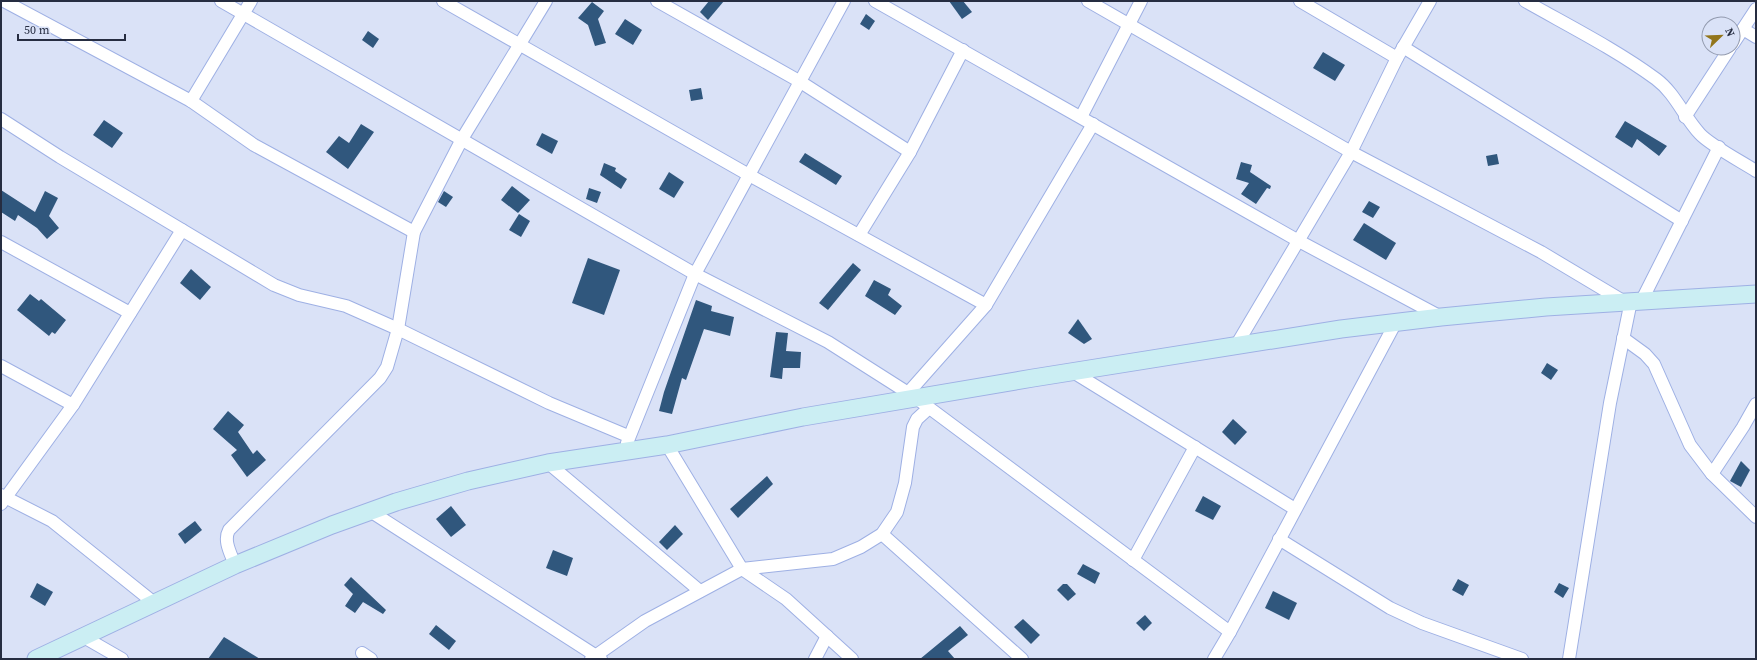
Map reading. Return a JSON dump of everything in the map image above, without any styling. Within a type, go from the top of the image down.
[{"type":"main road","points":[[36,659],[153,602],[235,565],[370,511],[468,481],[627,443],[667,445],[912,395],[1131,364],[1238,344],[1396,322],[1632,301],[1755,295]]},
{"type":"street","points":[[221,1],[695,274],[828,342],[912,395],[1230,632]]},
{"type":"street","points":[[191,101],[251,1]]},
{"type":"street","points":[[443,1],[748,175],[986,305]]},
{"type":"street","points":[[235,565],[226,540],[226,535],[229,530],[380,378],[387,367],[398,329],[414,232],[462,139],[546,1]]},
{"type":"street","points":[[657,1],[799,81],[910,152]]},
{"type":"street","points":[[1,119],[274,285],[299,295],[346,306],[398,329],[627,443],[695,274],[844,1]]},
{"type":"street","points":[[875,1],[964,50],[1297,240],[1440,317]]},
{"type":"street","points":[[1088,1],[1350,152],[1632,301]]},
{"type":"street","points":[[1081,117],[1141,1]]},
{"type":"street","points":[[1300,1],[1400,53],[1682,221]]},
{"type":"street","points":[[1238,344],[1297,240],[1350,152],[1400,53],[1430,1]]},
{"type":"street","points":[[1524,1],[1607,48],[1657,80],[1701,136],[1756,171]]},
{"type":"street","points":[[5,4],[191,101],[254,145],[414,232]]},
{"type":"street","points":[[1741,32],[1756,9]]},
{"type":"street","points":[[1743,29],[1756,37]]},
{"type":"street","points":[[859,235],[910,152],[964,50]]},
{"type":"street","points":[[1685,117],[1725,56]]},
{"type":"street","points":[[912,395],[986,305],[1093,124]]},
{"type":"street","points":[[1569,659],[1610,403],[1632,301],[1682,221],[1719,147]]},
{"type":"street","points":[[153,602],[52,521],[2,499],[73,405],[182,230]]},
{"type":"street","points":[[1,242],[130,313]]},
{"type":"street","points":[[1217,658],[1279,539],[1396,322]]},
{"type":"street","points":[[1623,338],[1645,354],[1654,364],[1690,445],[1712,474],[1756,517]]},
{"type":"street","points":[[1,366],[73,405]]},
{"type":"street","points":[[1073,372],[1295,509]]},
{"type":"street","points":[[1712,474],[1743,427],[1756,404]]},
{"type":"street","points":[[370,511],[596,658],[645,621],[742,569],[833,559],[861,547],[882,534],[897,512],[905,483],[913,427],[916,419],[929,408]]},
{"type":"street","points":[[667,445],[742,569],[786,599],[852,659]]},
{"type":"street","points":[[1133,560],[1194,447]]},
{"type":"street","points":[[548,463],[700,591]]},
{"type":"street","points":[[882,534],[1022,659]]},
{"type":"street","points":[[1279,539],[1390,608],[1422,623],[1522,659]]},
{"type":"street","points":[[82,636],[122,659]]},
{"type":"street","points":[[815,659],[827,636]]},
{"type":"building","points":[[709,1],[724,1],[708,20],[700,12]]},
{"type":"building","points":[[949,1],[963,1],[972,12],[962,19]]},
{"type":"building","points":[[592,2],[604,11],[598,19],[606,43],[595,46],[588,25],[578,18]]},
{"type":"building","points":[[866,14],[875,21],[869,30],[860,24]]},
{"type":"building","points":[[625,19],[642,30],[633,45],[615,34]]},
{"type":"building","points":[[368,31],[379,39],[373,48],[362,40]]},
{"type":"building","points":[[1323,52],[1345,65],[1335,81],[1313,68]]},
{"type":"building","points":[[701,88],[703,99],[691,101],[689,90]]},
{"type":"building","points":[[104,120],[123,133],[112,148],[93,135]]},
{"type":"building","points":[[1625,121],[1667,146],[1659,156],[1637,139],[1632,148],[1615,137]]},
{"type":"building","points":[[361,124],[374,132],[348,169],[326,152],[339,136],[349,143]]},
{"type":"building","points":[[542,133],[558,141],[552,154],[536,145]]},
{"type":"building","points":[[805,153],[842,176],[836,185],[799,162]]},
{"type":"building","points":[[1497,154],[1499,164],[1488,166],[1486,156]]},
{"type":"building","points":[[1241,162],[1252,165],[1250,172],[1271,186],[1270,189],[1267,188],[1256,204],[1241,194],[1249,183],[1236,179]]},
{"type":"building","points":[[604,163],[616,168],[615,171],[627,179],[621,189],[600,175]]},
{"type":"building","points":[[669,172],[684,182],[674,198],[659,189]]},
{"type":"building","points":[[512,186],[530,200],[518,213],[501,200]]},
{"type":"building","points":[[589,188],[601,192],[597,203],[586,199]]},
{"type":"building","points":[[1,190],[35,212],[45,191],[58,198],[49,216],[59,228],[47,239],[37,228],[18,215],[15,221],[1,212]]},
{"type":"building","points":[[444,191],[453,197],[446,207],[438,202]]},
{"type":"building","points":[[1369,201],[1380,207],[1373,218],[1362,212]]},
{"type":"building","points":[[519,214],[530,221],[521,237],[509,230]]},
{"type":"building","points":[[1364,223],[1396,243],[1386,260],[1353,240]]},
{"type":"building","points":[[588,258],[620,270],[604,315],[572,303]]},
{"type":"building","points":[[853,263],[861,270],[828,310],[819,303]]},
{"type":"building","points":[[191,269],[211,287],[200,300],[180,283]]},
{"type":"building","points":[[874,280],[891,289],[888,295],[902,306],[895,315],[865,296]]},
{"type":"building","points":[[30,294],[39,301],[41,299],[66,320],[55,334],[52,332],[49,336],[17,310]]},
{"type":"building","points":[[696,300],[712,306],[711,311],[734,317],[730,336],[704,329],[686,380],[682,378],[672,414],[659,411],[664,392]]},
{"type":"building","points":[[1078,319],[1092,339],[1084,344],[1068,333]]},
{"type":"building","points":[[776,332],[788,333],[786,351],[801,352],[800,368],[783,368],[782,379],[770,377]]},
{"type":"building","points":[[1547,363],[1558,370],[1551,380],[1541,373]]},
{"type":"building","points":[[228,411],[244,425],[238,432],[253,454],[257,450],[266,460],[247,477],[231,455],[237,450],[213,429]]},
{"type":"building","points":[[1233,419],[1247,432],[1235,445],[1222,432]]},
{"type":"building","points":[[1741,461],[1750,470],[1741,487],[1730,481]]},
{"type":"building","points":[[767,476],[773,484],[738,518],[730,509]]},
{"type":"building","points":[[1203,496],[1221,506],[1213,520],[1195,511]]},
{"type":"building","points":[[451,506],[466,525],[451,537],[436,519]]},
{"type":"building","points":[[195,521],[202,530],[185,544],[178,534]]},
{"type":"building","points":[[675,525],[683,534],[667,550],[659,542]]},
{"type":"building","points":[[553,550],[573,558],[567,576],[546,568]]},
{"type":"building","points":[[1083,564],[1100,573],[1095,584],[1077,574]]},
{"type":"building","points":[[351,577],[386,610],[383,614],[363,602],[355,613],[345,606],[353,594],[344,585]]},
{"type":"building","points":[[1458,579],[1469,585],[1463,596],[1452,590]]},
{"type":"building","points":[[37,583],[53,592],[45,606],[30,597]]},
{"type":"building","points":[[1559,583],[1569,588],[1563,598],[1554,592]]},
{"type":"building","points":[[1063,584],[1067,584],[1076,594],[1068,601],[1057,590]]},
{"type":"building","points":[[1273,591],[1297,603],[1289,620],[1265,608]]},
{"type":"building","points":[[1145,615],[1152,623],[1144,631],[1136,623]]},
{"type":"building","points":[[1023,619],[1040,635],[1031,644],[1014,627]]},
{"type":"building","points":[[436,625],[456,641],[449,650],[429,634]]},
{"type":"building","points":[[960,626],[968,635],[948,651],[955,659],[920,659]]},
{"type":"building","points":[[224,637],[260,659],[208,659]]}]
